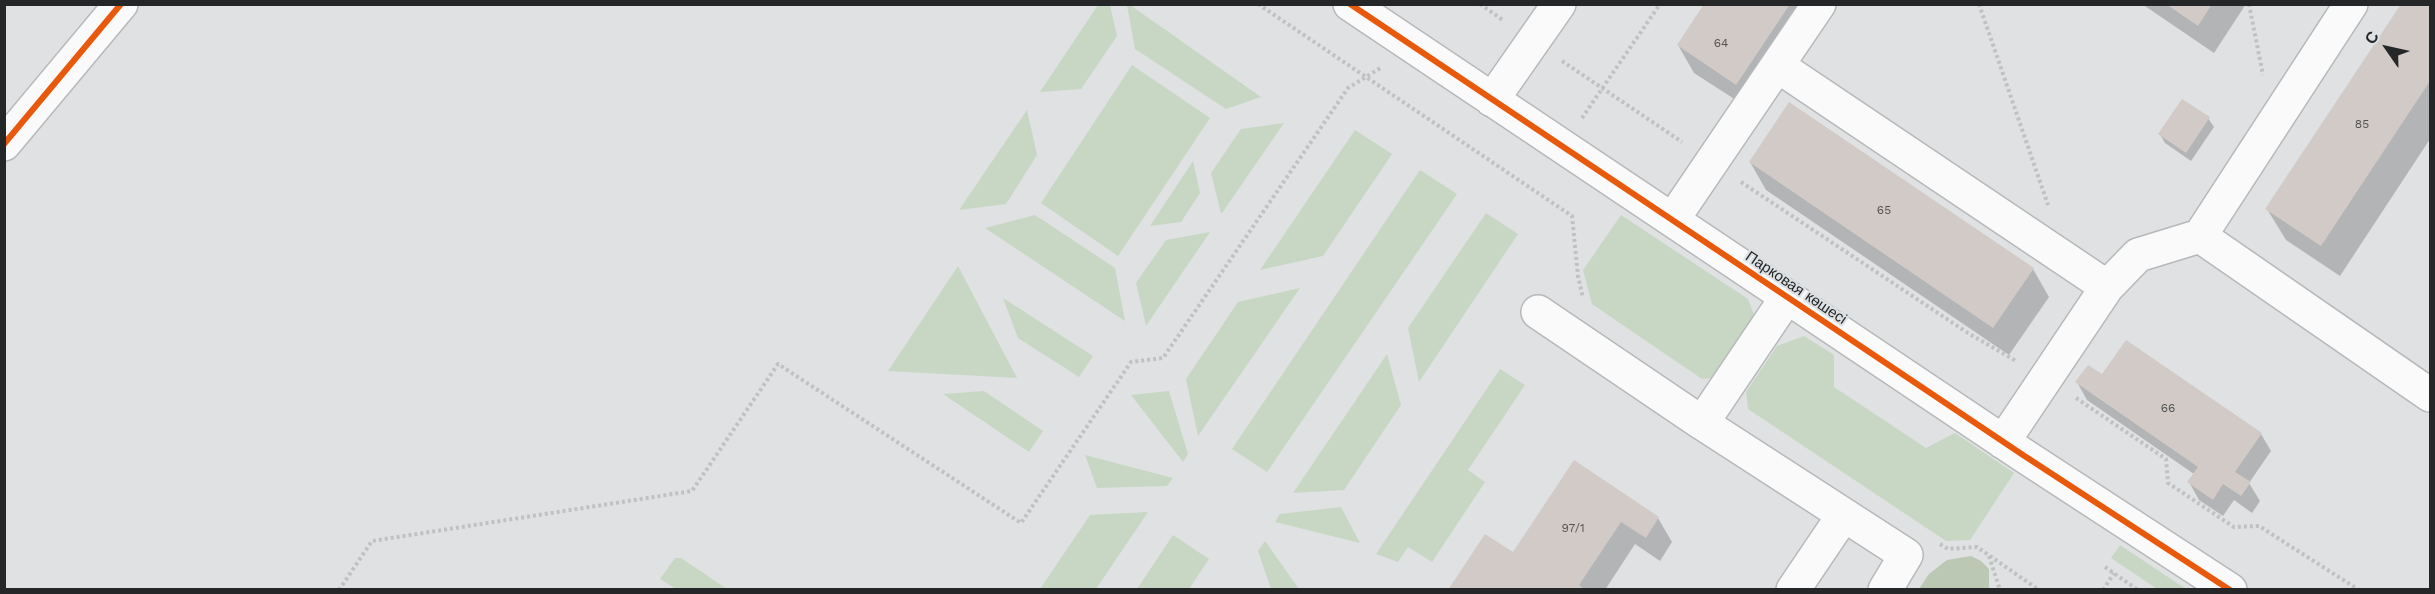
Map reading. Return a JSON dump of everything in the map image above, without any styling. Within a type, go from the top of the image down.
[{"type":"street","points":[[4,144],[121,4]]},
{"type":"street","name":"Парковая көшесі","points":[[1350,4],[2003,442],[2230,590]]},
{"type":"street","points":[[1492,100],[1559,4]]},
{"type":"street","points":[[1673,219],[1819,4]]},
{"type":"street","points":[[2003,442],[2107,287],[2138,255],[2200,236],[2272,126],[2340,9]]},
{"type":"street","points":[[1778,66],[2107,287]]},
{"type":"street","points":[[2200,236],[2430,395]]},
{"type":"street","points":[[1702,423],[1787,297]]},
{"type":"street","points":[[1538,312],[1702,423],[1906,555],[1885,590]]},
{"type":"street","points":[[1793,590],[1843,516]]},
{"type":"path","points":[[1258,4],[1572,216],[1578,276],[1585,307]]},
{"type":"path","points":[[1659,4],[1603,88],[1968,333],[2046,378],[2166,459],[2168,483],[2234,527],[2259,526],[2359,590]]},
{"type":"path","points":[[1979,4],[2042,182],[2062,256]]},
{"type":"path","points":[[2249,4],[2272,126]]},
{"type":"path","points":[[339,590],[372,541],[692,491],[778,364],[1021,523],[1131,362],[1163,358],[1348,88],[1391,62]]},
{"type":"path","points":[[1938,542],[1948,549],[1977,548],[2039,590]]},
{"type":"path","points":[[1988,555],[2000,590]]},
{"type":"path","points":[[2105,567],[2138,590]]},
{"type":"path","points":[[2103,590],[2114,573]]},
{"type":"green space","points":[[1098,5],[1110,5],[1117,36],[1081,89],[1040,92]]},
{"type":"green space","points":[[1127,5],[1261,97],[1226,109],[1135,49]]},
{"type":"green space","points":[[1132,65],[1210,118],[1118,256],[1041,203]]},
{"type":"green space","points":[[1027,110],[1037,155],[1006,204],[959,210]]},
{"type":"green space","points":[[1284,123],[1221,213],[1211,173],[1241,129]]},
{"type":"green space","points":[[1355,130],[1392,154],[1323,256],[1260,270]]},
{"type":"green space","points":[[1193,161],[1200,193],[1181,222],[1150,226]]},
{"type":"green space","points":[[1420,170],[1457,194],[1267,472],[1232,449]]},
{"type":"green space","points":[[1486,213],[1518,234],[1419,382],[1408,328]]},
{"type":"green space","points":[[1035,215],[1115,268],[1125,321],[985,228]]},
{"type":"green space","points":[[1621,215],[1748,299],[1754,315],[1711,378],[1702,379],[1592,304],[1583,270]]},
{"type":"green space","points":[[1210,232],[1146,326],[1136,283],[1166,240]]},
{"type":"green space","points":[[958,266],[1017,378],[888,371]]},
{"type":"green space","points":[[1300,288],[1198,436],[1186,379],[1238,302]]},
{"type":"green space","points":[[1003,298],[1093,356],[1079,377],[1018,338]]},
{"type":"green space","points":[[1804,336],[1834,355],[1834,387],[1926,448],[1955,433],[2014,473],[1970,540],[1946,541],[1748,409],[1746,392],[1777,346]]},
{"type":"green space","points":[[1387,354],[1401,405],[1344,490],[1293,493]]},
{"type":"green space","points":[[1500,369],[1525,385],[1468,470],[1485,482],[1432,562],[1408,547],[1398,562],[1376,554]]},
{"type":"green space","points":[[984,391],[1043,431],[1029,452],[943,394]]},
{"type":"green space","points":[[1169,391],[1188,454],[1183,462],[1131,395]]},
{"type":"green space","points":[[1085,455],[1173,478],[1167,486],[1097,488]]},
{"type":"green space","points":[[1341,507],[1360,543],[1275,522],[1280,514]]},
{"type":"green space","points":[[1148,512],[1096,589],[1040,589],[1090,515]]},
{"type":"green space","points":[[1173,535],[1209,559],[1189,589],[1137,589]]},
{"type":"green space","points":[[1265,541],[1299,589],[1271,589],[1258,551]]},
{"type":"green space","points":[[2120,545],[2186,589],[2157,589],[2111,558]]},
{"type":"green space","points":[[1971,556],[1981,561],[1989,569],[1989,589],[1919,589],[1929,574],[1947,560]]},
{"type":"green space","points":[[675,558],[681,558],[727,589],[676,589],[660,579]]},
{"type":"building","points":[[1704,4],[1790,4],[1736,85],[1677,45]]},
{"type":"building","points":[[2166,4],[2212,4],[2198,26]]},
{"type":"building","points":[[2401,4],[2430,4],[2430,81],[2321,246],[2265,209]]},
{"type":"building","points":[[2182,99],[2210,117],[2186,153],[2158,134]]},
{"type":"building","points":[[1789,102],[2034,268],[1993,328],[1749,162]]},
{"type":"building","points":[[2126,340],[2262,433],[2235,472],[2251,482],[2241,496],[2223,484],[2213,500],[2187,482],[2198,467],[2075,382],[2088,365],[2102,374]]},
{"type":"building","points":[[1574,460],[1659,517],[1646,538],[1621,522],[1579,585],[1585,590],[1448,590],[1485,534],[1513,552]]},
{"type":"cycle path","points":[[4,144],[121,4]]},
{"type":"cycle path","points":[[1350,4],[2023,455],[2230,590]]}]
